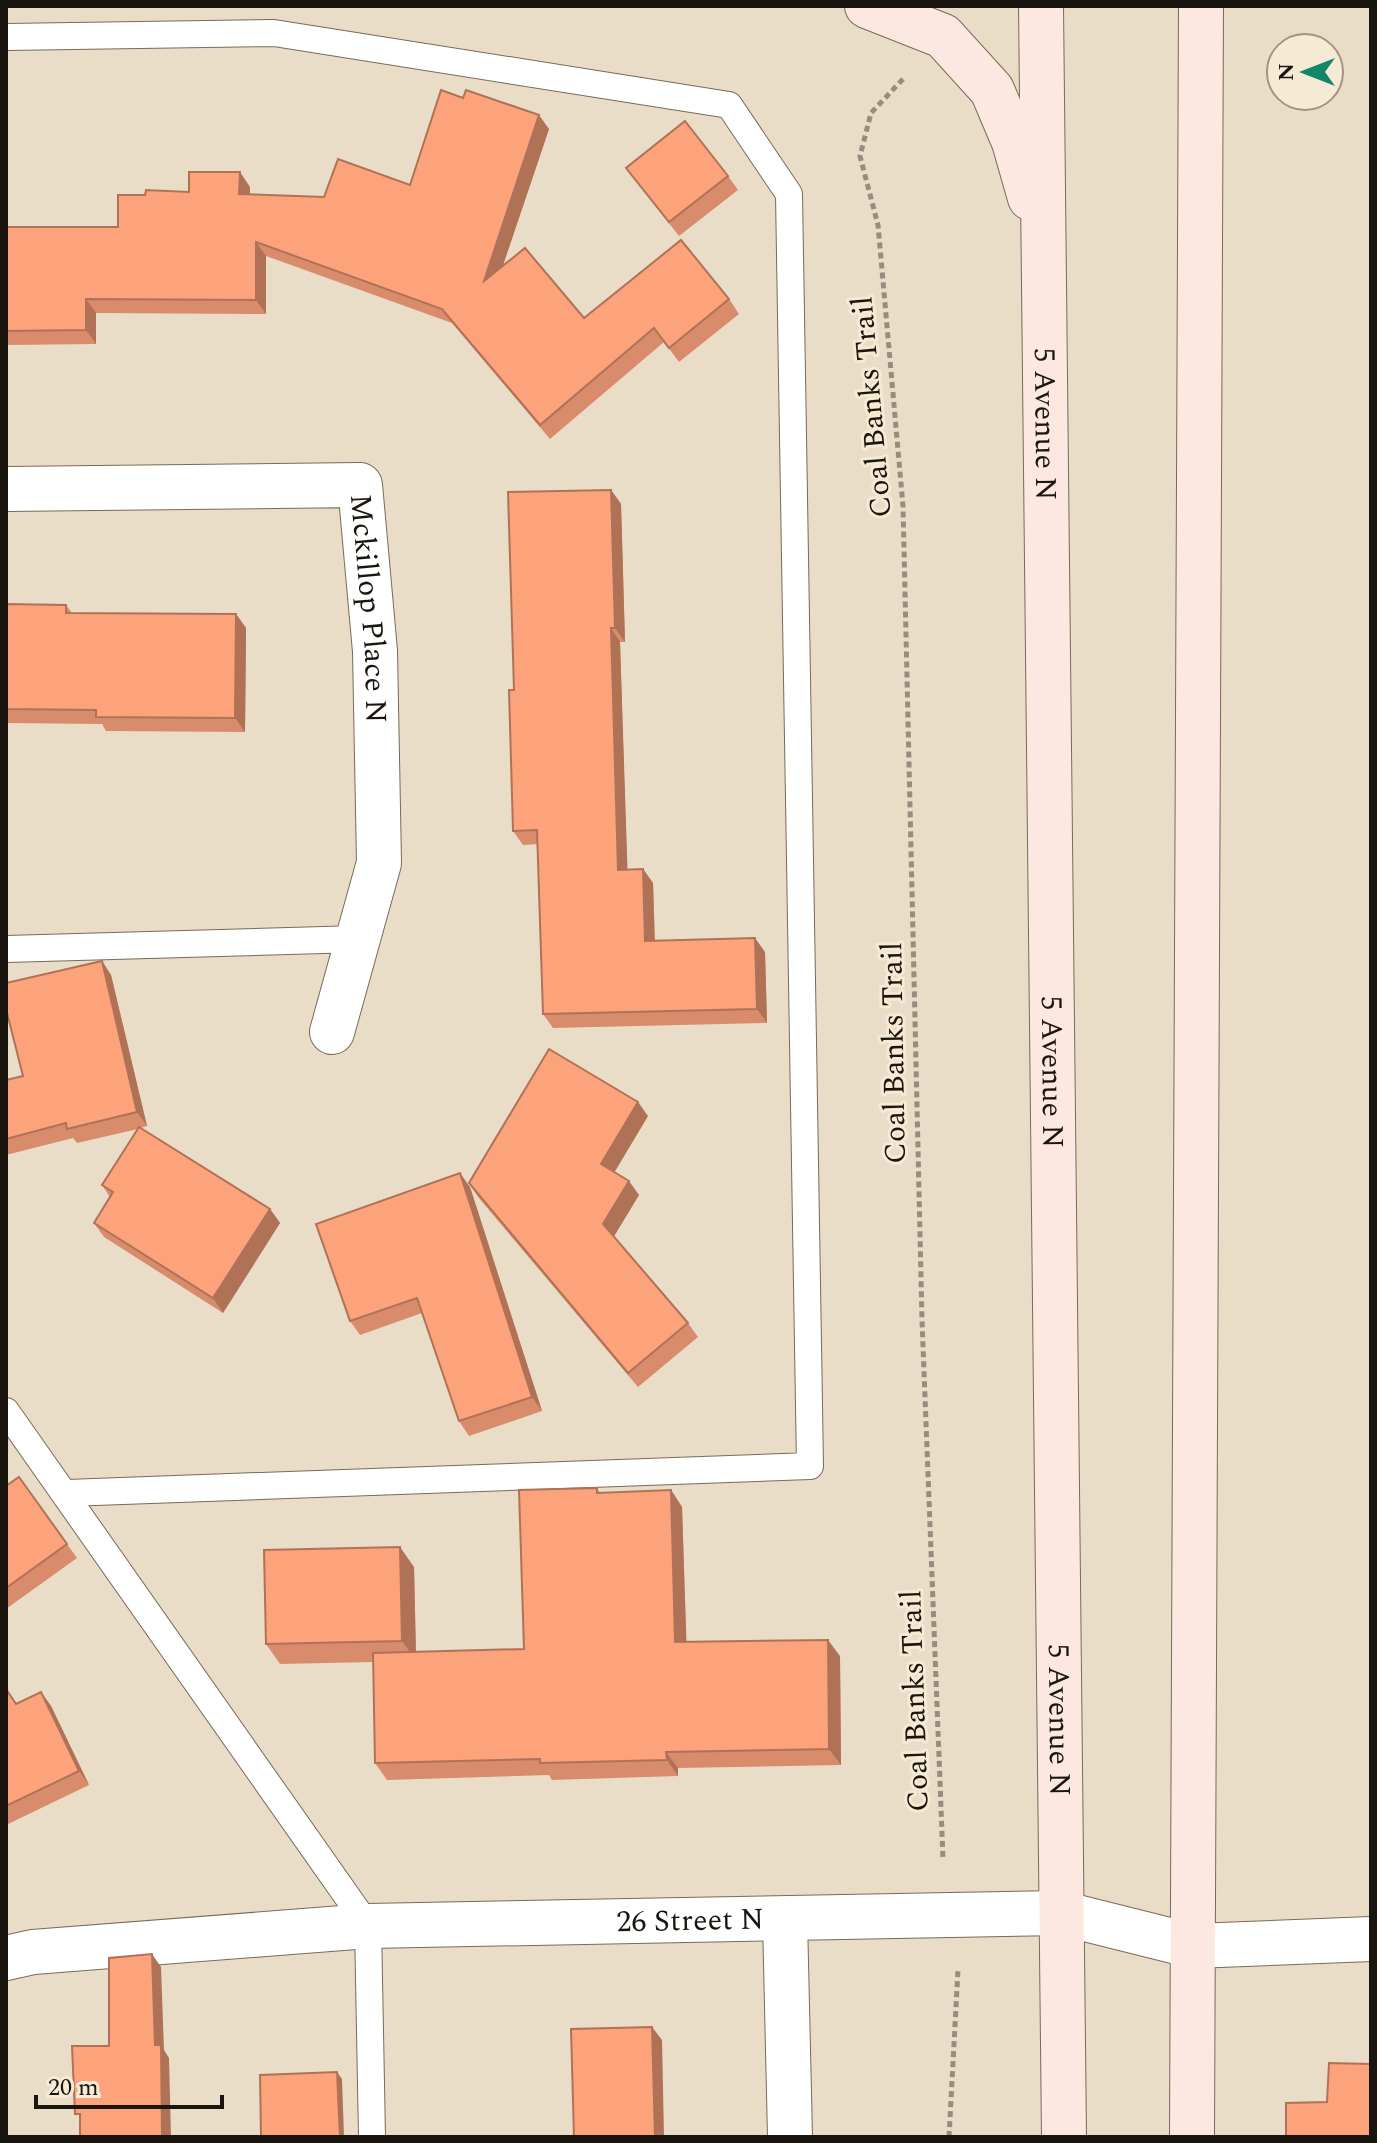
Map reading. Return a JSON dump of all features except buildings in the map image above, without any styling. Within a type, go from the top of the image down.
[{"type":"main road","points":[[867,6],[943,36],[992,90],[1014,142],[1046,254]]},
{"type":"main road","name":"5 Avenue N","points":[[1041,6],[1064,2137]]},
{"type":"main road","points":[[1192,2137],[1201,6]]},
{"type":"street","name":"Mckillop Place N","points":[[6,489],[360,485],[375,651],[379,863],[332,1032]]},
{"type":"street","name":"26 Street N","points":[[6,1958],[33,1952],[368,1926],[1061,1913],[1193,1946],[1371,1939]]},
{"type":"street","points":[[785,1919],[790,2137]]},
{"type":"lane","points":[[6,37],[274,33],[729,105],[789,194],[810,1466],[67,1493]]},
{"type":"lane","points":[[6,949],[358,939]]},
{"type":"lane","points":[[6,1411],[67,1493],[368,1926],[372,2137]]},
{"type":"path","name":"Coal Banks Trail","points":[[943,36],[871,113],[860,156],[878,225],[903,506],[922,1320],[941,1852],[961,1915],[949,2137]]}]
